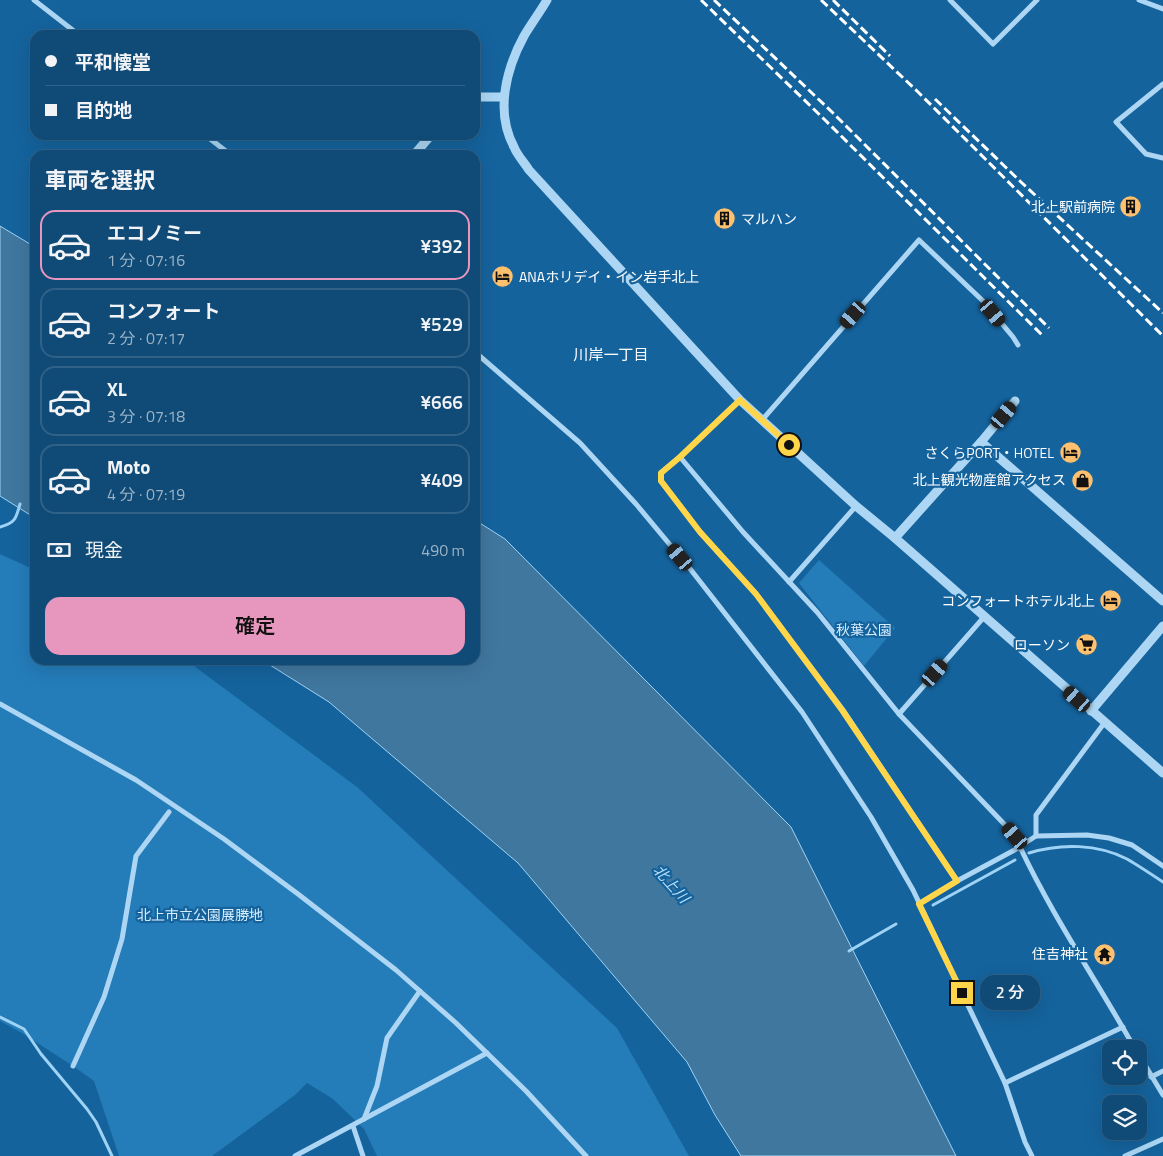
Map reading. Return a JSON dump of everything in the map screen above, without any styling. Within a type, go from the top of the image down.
[{"type":"street","points":[[34,0],[73,30]]},
{"type":"street","points":[[547,0],[524,36],[510,66],[504,97],[505,123],[514,147],[529,170],[740,400],[856,506],[1163,773]]},
{"type":"street","points":[[950,0],[993,44],[1038,0]]},
{"type":"street","points":[[1139,0],[1163,9]]},
{"type":"street","points":[[1163,84],[1116,122],[1146,154],[1163,158]]},
{"type":"street","points":[[480,97],[504,97]]},
{"type":"street","points":[[212,140],[225,150]]},
{"type":"street","points":[[418,150],[427,140]]},
{"type":"street","points":[[762,420],[918,240],[983,301],[1018,345]]},
{"type":"street","points":[[480,356],[580,443],[636,504],[691,570],[802,712],[871,817],[919,904],[1005,1083],[1025,1142],[1032,1156]]},
{"type":"street","points":[[740,400],[661,473],[661,481],[700,532],[756,594],[842,710],[957,881]]},
{"type":"street","points":[[894,538],[1015,402]]},
{"type":"street","points":[[981,442],[1163,601]]},
{"type":"street","points":[[680,457],[743,532],[817,612],[899,714],[1022,845],[1036,836],[1086,835],[1109,838],[1132,845],[1163,866]]},
{"type":"street","points":[[789,582],[856,506]]},
{"type":"street","points":[[899,714],[984,617]]},
{"type":"street","points":[[1091,711],[1163,626]]},
{"type":"street","points":[[0,704],[136,780],[224,839],[396,970],[456,1023],[526,1091],[586,1156]]},
{"type":"street","points":[[1036,836],[1036,815],[1105,722]]},
{"type":"street","points":[[73,1066],[104,997],[122,939],[136,856],[169,812]]},
{"type":"street","points":[[919,904],[1020,847],[1061,926],[1130,1040]]},
{"type":"street","points":[[364,1119],[377,1086],[387,1038],[420,991]]},
{"type":"street","points":[[1005,1083],[1123,1027]]},
{"type":"street","points":[[295,1156],[487,1053]]},
{"type":"street","points":[[1147,1070],[1163,1095]]},
{"type":"street","points":[[1151,1077],[1163,1071]]},
{"type":"street","points":[[353,1126],[363,1156]]},
{"type":"street","points":[[1126,1156],[1163,1138]]},
{"type":"green space","name":"北上市立公園展勝地","points":[[0,554],[30,568],[30,665],[193,665],[357,787],[617,1028],[689,1156],[377,1156],[364,1129],[333,1099],[307,1083],[295,1095],[212,1156],[119,1156],[94,1081],[22,1033],[0,1021]]},
{"type":"green space","name":"秋葉公園","points":[[819,560],[895,628],[864,666],[799,583]]},
{"type":"water","points":[[0,226],[30,244],[30,515],[0,496]]},
{"type":"water","name":"北上川","points":[[480,523],[505,539],[791,827],[956,1156],[741,1156],[715,1115],[687,1062],[518,863],[329,702],[270,665],[480,665]]},
{"type":"waterway","points":[[0,527],[14,520],[20,504]]},
{"type":"waterway","points":[[1029,853],[1066,847],[1104,850],[1127,859],[1163,882]]},
{"type":"waterway","points":[[933,905],[1015,860]]},
{"type":"waterway","points":[[849,951],[896,924]]},
{"type":"waterway","points":[[0,1017],[24,1029],[41,1054],[87,1109],[96,1122],[112,1156]]},
{"type":"railway","points":[[701,0],[1042,335]]},
{"type":"railway","points":[[714,0],[833,113],[1049,328]]},
{"type":"railway","points":[[821,0],[918,92],[1163,336]]},
{"type":"railway","points":[[833,0],[890,56]]},
{"type":"railway","points":[[935,99],[1022,183],[1163,313]]},
{"type":"place","name":"北上駅前病院","points":[[1131,207]]},
{"type":"place","name":"マルハン","points":[[725,219]]},
{"type":"place","name":"ANAホリデイ・イン岩手北上","points":[[503,277]]},
{"type":"place","name":"さくらPORT・HOTEL","points":[[1070,453]]},
{"type":"place","name":"北上観光物産館アクセス","points":[[1082,480]]},
{"type":"place","name":"コンフォートホテル北上","points":[[1111,601]]},
{"type":"place","name":"ローソン","points":[[1086,645]]},
{"type":"place","name":"住吉神社","points":[[1104,954]]},
{"type":"district","name":"川岸一丁目","points":[[611,355]]},
{"type":"route","points":[[789,445],[740,400],[661,473],[661,481],[700,532],[756,594],[842,710],[957,881],[919,904],[962,993]]}]
